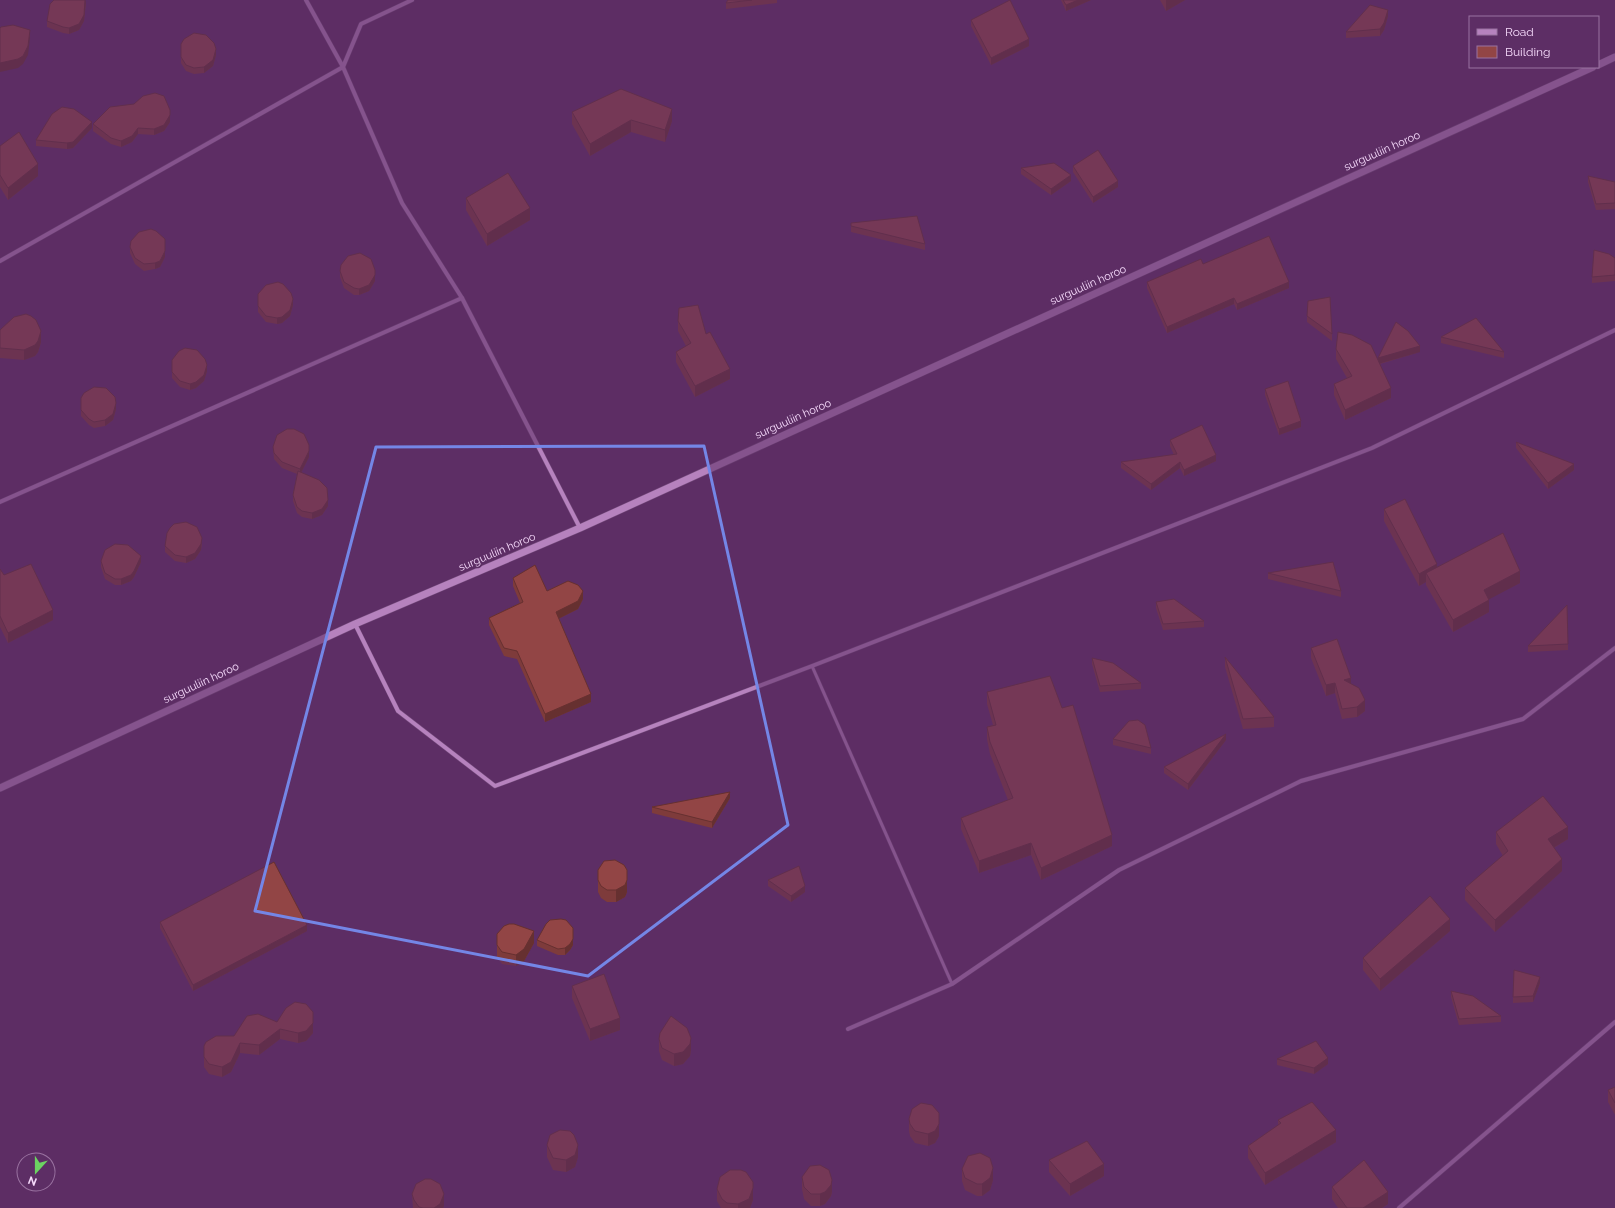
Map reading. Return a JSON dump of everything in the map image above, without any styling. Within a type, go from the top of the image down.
[{"type":"street","points":[[306,0],[342,67],[402,203],[462,298],[580,528]]},
{"type":"street","points":[[0,261],[342,67],[361,24],[412,0]]},
{"type":"street","points":[[1599,65],[1615,57]]},
{"type":"street","name":"surguuliin horoo","points":[[0,788],[355,624],[580,528],[1591,68]]},
{"type":"street","points":[[0,502],[462,298]]},
{"type":"street","points":[[355,624],[398,711],[495,786],[812,666],[1372,448],[1615,330]]},
{"type":"street","points":[[848,1029],[952,984],[1119,870],[1301,781],[1523,719],[1615,648]]},
{"type":"street","points":[[1399,1208],[1615,1022]]},
{"type":"lane","points":[[812,666],[952,984]]},
{"type":"highlighted area","points":[[704,446],[788,825],[588,976],[255,911],[376,447]]},
{"type":"building","points":[[54,0],[85,0],[84,15],[79,24],[69,28],[47,21],[50,4]]},
{"type":"building","points":[[728,0],[752,0],[726,3]]},
{"type":"building","points":[[1010,0],[1029,39],[991,58],[971,20]]},
{"type":"building","points":[[1063,0],[1078,0],[1066,5]]},
{"type":"building","points":[[1370,5],[1388,10],[1384,23],[1380,29],[1346,32]]},
{"type":"building","points":[[13,25],[30,30],[28,46],[23,56],[18,59],[0,63],[0,28]]},
{"type":"building","points":[[194,33],[206,35],[214,43],[216,49],[213,60],[204,67],[194,68],[186,65],[181,57],[181,44],[184,39]]},
{"type":"building","points":[[621,89],[672,109],[665,130],[631,120],[590,144],[572,112]]},
{"type":"building","points":[[155,93],[164,96],[170,110],[170,115],[164,125],[154,129],[138,128],[132,136],[121,141],[111,138],[93,124],[110,107],[134,104],[143,96]]},
{"type":"building","points":[[62,107],[74,109],[92,122],[73,142],[67,143],[36,140],[52,114]]},
{"type":"building","points":[[19,132],[38,164],[8,188],[0,175],[0,146]]},
{"type":"building","points":[[1098,150],[1118,181],[1093,197],[1073,166]]},
{"type":"building","points":[[1054,163],[1071,175],[1051,189],[1021,168]]},
{"type":"building","points":[[508,173],[530,208],[487,234],[466,198]]},
{"type":"building","points":[[1588,176],[1615,182],[1615,203],[1596,204]]},
{"type":"building","points":[[917,216],[925,244],[851,226],[851,223]]},
{"type":"building","points":[[151,229],[156,231],[165,239],[165,251],[160,261],[144,264],[135,258],[130,247],[131,241],[139,232]]},
{"type":"building","points":[[1269,236],[1289,282],[1237,304],[1234,298],[1167,327],[1147,282],[1201,259],[1203,264]]},
{"type":"building","points":[[1594,250],[1609,254],[1615,258],[1615,275],[1592,277]]},
{"type":"building","points":[[360,253],[371,259],[375,270],[375,275],[369,285],[359,289],[354,288],[344,282],[340,271],[341,265],[348,256]]},
{"type":"building","points":[[278,282],[283,284],[291,293],[293,299],[290,310],[282,317],[277,318],[266,316],[258,306],[258,294],[266,285]]},
{"type":"building","points":[[1330,297],[1332,334],[1307,316],[1308,301]]},
{"type":"building","points":[[698,305],[706,334],[710,332],[730,369],[695,386],[676,352],[691,343],[678,321],[679,308]]},
{"type":"building","points":[[26,314],[36,320],[41,331],[35,345],[24,350],[0,348],[0,330],[14,317]]},
{"type":"building","points":[[1476,318],[1504,352],[1441,337]]},
{"type":"building","points":[[1396,322],[1408,331],[1420,346],[1378,358]]},
{"type":"building","points":[[1338,332],[1352,335],[1371,345],[1391,388],[1345,410],[1334,384],[1352,376],[1336,349]]},
{"type":"building","points":[[185,348],[197,350],[205,359],[207,365],[204,375],[196,382],[190,384],[180,381],[172,372],[172,360],[179,351]]},
{"type":"building","points":[[1288,381],[1301,421],[1279,429],[1265,389]]},
{"type":"building","points":[[94,387],[106,388],[115,397],[116,403],[113,414],[105,420],[94,422],[81,410],[81,398],[84,393]]},
{"type":"building","points":[[1202,425],[1216,455],[1184,470],[1180,462],[1151,484],[1121,462],[1177,454],[1170,440]]},
{"type":"building","points":[[287,429],[294,429],[304,434],[309,445],[309,451],[300,469],[282,462],[274,453],[273,447],[277,435]]},
{"type":"building","points":[[1516,442],[1574,464],[1548,483]]},
{"type":"building","points":[[298,471],[319,480],[327,488],[328,500],[322,509],[312,513],[302,511],[297,507],[293,495]]},
{"type":"building","points":[[1405,499],[1437,564],[1419,574],[1384,509]]},
{"type":"building","points":[[186,522],[197,527],[202,538],[201,544],[195,553],[186,557],[175,555],[165,546],[167,533],[170,528],[174,524]]},
{"type":"building","points":[[1503,533],[1520,571],[1484,590],[1489,600],[1453,620],[1426,573]]},
{"type":"building","points":[[115,544],[128,545],[141,556],[131,575],[121,579],[115,579],[105,573],[101,561],[105,550]]},
{"type":"building","points":[[1333,562],[1341,591],[1268,573]]},
{"type":"building","points":[[31,564],[53,610],[8,633],[0,616],[0,569],[4,575]]},
{"type":"building","points":[[535,565],[547,591],[568,581],[578,585],[583,591],[578,601],[556,612],[591,694],[545,714],[517,651],[504,648],[489,618],[523,602],[513,578]]},
{"type":"building","points":[[1174,599],[1204,621],[1163,624],[1156,602]]},
{"type":"building","points":[[1567,605],[1568,644],[1528,646]]},
{"type":"building","points":[[1337,639],[1351,678],[1344,680],[1359,688],[1365,700],[1357,707],[1342,709],[1335,683],[1326,685],[1311,648]]},
{"type":"building","points":[[1225,657],[1274,717],[1243,719]]},
{"type":"building","points":[[1092,658],[1113,663],[1141,683],[1100,686]]},
{"type":"building","points":[[1050,676],[1062,708],[1073,705],[1112,835],[1041,868],[1031,843],[979,861],[961,818],[1013,798],[990,742],[987,727],[996,725],[987,692]]},
{"type":"building","points":[[1138,720],[1145,725],[1151,748],[1113,739],[1129,721]]},
{"type":"building","points":[[1226,734],[1188,784],[1164,767]]},
{"type":"building","points":[[730,792],[712,822],[652,807]]},
{"type":"building","points":[[1543,796],[1568,827],[1548,839],[1562,859],[1495,920],[1465,888],[1508,851],[1496,832]]},
{"type":"building","points":[[615,860],[624,865],[627,870],[627,880],[625,885],[616,890],[607,890],[601,886],[598,880],[598,870],[604,861]]},
{"type":"building","points":[[274,862],[307,925],[193,985],[160,922]]},
{"type":"building","points":[[799,866],[805,886],[791,896],[768,880]]},
{"type":"building","points":[[1430,896],[1450,919],[1380,979],[1363,958]]},
{"type":"building","points":[[550,920],[566,920],[573,928],[573,939],[570,944],[565,948],[558,949],[537,940]]},
{"type":"building","points":[[514,924],[534,931],[524,949],[516,955],[502,952],[497,945],[497,934],[504,926]]},
{"type":"building","points":[[1514,970],[1540,977],[1533,996],[1513,997]]},
{"type":"building","points":[[604,974],[620,1018],[590,1029],[572,986]]},
{"type":"building","points":[[1451,991],[1473,996],[1501,1016],[1459,1019]]},
{"type":"building","points":[[295,1002],[306,1004],[313,1012],[313,1023],[306,1031],[298,1033],[280,1029],[259,1045],[240,1043],[231,1062],[222,1067],[209,1064],[204,1057],[204,1046],[206,1042],[216,1036],[234,1036],[247,1016],[258,1014],[277,1022],[286,1008]]},
{"type":"building","points":[[671,1016],[687,1028],[691,1038],[690,1044],[683,1052],[674,1054],[662,1048],[659,1039],[660,1033]]},
{"type":"building","points":[[1316,1041],[1328,1058],[1314,1068],[1277,1059]]},
{"type":"building","points":[[1615,1087],[1615,1103],[1608,1090]]},
{"type":"building","points":[[1312,1102],[1336,1130],[1265,1173],[1248,1146],[1281,1123],[1278,1120]]},
{"type":"building","points":[[921,1103],[932,1105],[939,1113],[939,1124],[935,1131],[928,1134],[915,1131],[910,1124],[909,1119],[912,1109]]},
{"type":"building","points":[[560,1130],[570,1131],[574,1135],[578,1145],[575,1155],[566,1160],[553,1158],[547,1145],[550,1135]]},
{"type":"building","points":[[1087,1141],[1104,1164],[1070,1184],[1049,1160]]},
{"type":"building","points":[[980,1153],[990,1158],[993,1168],[990,1178],[982,1184],[977,1184],[965,1178],[962,1169],[968,1156]]},
{"type":"building","points":[[1364,1160],[1388,1192],[1363,1208],[1347,1208],[1332,1187]]},
{"type":"building","points":[[820,1165],[829,1170],[832,1180],[831,1185],[825,1192],[820,1194],[811,1194],[804,1187],[802,1177],[810,1166]]},
{"type":"building","points":[[730,1170],[741,1170],[746,1172],[753,1182],[753,1188],[749,1199],[738,1204],[727,1203],[722,1199],[717,1189],[720,1177]]},
{"type":"building","points":[[425,1179],[431,1179],[440,1184],[444,1194],[440,1204],[434,1208],[419,1207],[412,1194],[416,1184]]}]
